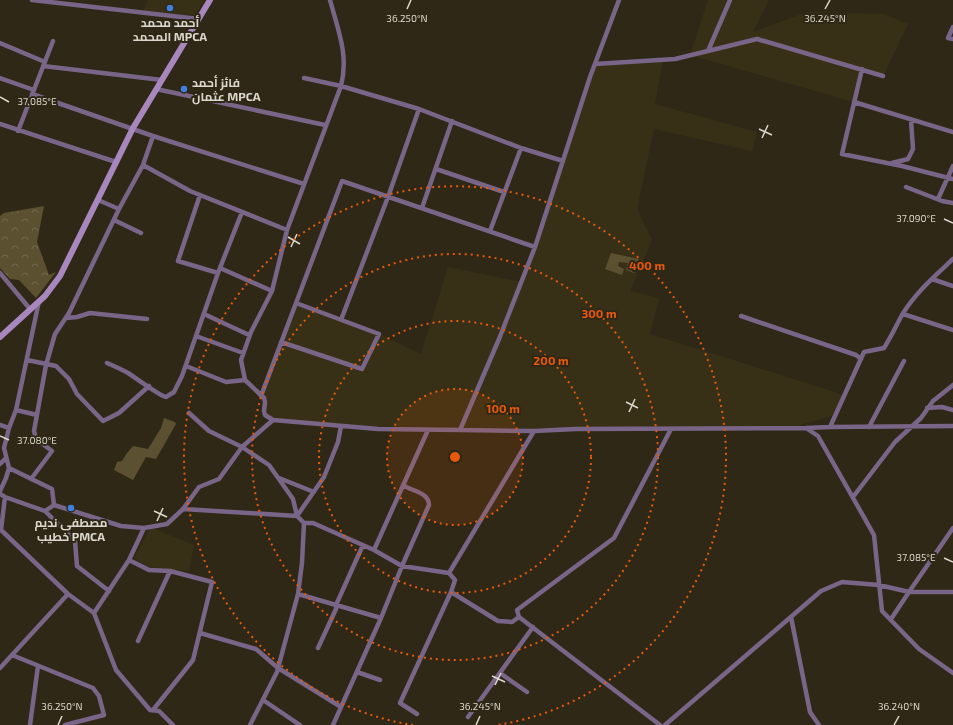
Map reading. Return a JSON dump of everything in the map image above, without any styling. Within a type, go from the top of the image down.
[{"type":"street","points":[[32,0],[199,19]]},
{"type":"street","points":[[1,333],[39,301],[60,276],[132,128],[210,0]]},
{"type":"street","points":[[330,0],[342,46],[344,73],[287,230],[272,291],[250,335],[241,360],[245,380],[264,398],[265,416],[273,420],[341,426],[378,429],[428,430],[534,431],[576,429],[869,428],[953,426]]},
{"type":"street","points":[[460,430],[499,339],[535,247],[595,64],[619,0]]},
{"type":"street","points":[[708,51],[730,0]]},
{"type":"street","points":[[953,27],[948,38],[953,39]]},
{"type":"street","points":[[595,64],[675,59],[757,39],[883,76]]},
{"type":"street","points":[[18,131],[53,41]]},
{"type":"street","points":[[0,44],[44,64],[162,80]]},
{"type":"street","points":[[862,69],[842,154],[953,179]]},
{"type":"street","points":[[0,78],[33,92],[152,136],[304,184]]},
{"type":"street","points":[[304,78],[340,86],[419,109],[522,148],[563,161]]},
{"type":"street","points":[[156,89],[326,125]]},
{"type":"street","points":[[854,102],[953,132]]},
{"type":"street","points":[[341,320],[388,197],[419,109]]},
{"type":"street","points":[[891,164],[908,159],[913,149],[911,120]]},
{"type":"street","points":[[422,208],[452,121]]},
{"type":"street","points":[[0,124],[116,162]]},
{"type":"street","points":[[32,479],[52,451],[36,439],[34,431],[46,365],[55,334],[66,318],[119,209],[143,165],[152,136]]},
{"type":"street","points":[[490,232],[522,148]]},
{"type":"street","points":[[143,165],[200,195],[287,230]]},
{"type":"street","points":[[938,199],[953,166]]},
{"type":"street","points":[[436,169],[504,192]]},
{"type":"street","points":[[261,396],[342,181],[535,247]]},
{"type":"street","points":[[906,186],[938,199],[953,203]]},
{"type":"street","points":[[200,195],[178,261],[218,273]]},
{"type":"street","points":[[98,200],[119,209]]},
{"type":"street","points":[[107,363],[126,371],[161,395],[169,396],[175,390],[186,366],[218,273],[242,212]]},
{"type":"street","points":[[114,220],[141,233]]},
{"type":"street","points":[[830,427],[864,352],[884,348],[891,338],[903,314],[932,279],[953,259]]},
{"type":"street","points":[[220,268],[272,291]]},
{"type":"street","points":[[0,274],[30,309]]},
{"type":"street","points":[[932,279],[953,286]]},
{"type":"street","points":[[0,491],[9,468],[4,448],[9,428],[16,410],[39,301]]},
{"type":"street","points":[[281,342],[362,369],[379,334],[296,303]]},
{"type":"street","points":[[66,318],[77,317],[90,313],[146,319]]},
{"type":"street","points":[[204,314],[250,335]]},
{"type":"street","points":[[903,314],[953,330]]},
{"type":"street","points":[[741,316],[856,355],[861,359]]},
{"type":"street","points":[[196,336],[244,353]]},
{"type":"street","points":[[27,360],[56,366],[69,379],[78,394],[103,421],[119,413],[149,386]]},
{"type":"street","points":[[869,428],[904,361]]},
{"type":"street","points":[[186,366],[226,382],[245,380]]},
{"type":"street","points":[[853,497],[895,442],[921,418],[932,401],[953,385]]},
{"type":"street","points":[[927,408],[942,407],[953,410]]},
{"type":"street","points":[[16,410],[37,415]]},
{"type":"street","points":[[189,413],[209,430],[242,447],[269,465],[293,499],[297,516],[304,523],[313,523],[374,550],[402,566],[449,573],[455,580],[451,592],[400,703],[417,714]]},
{"type":"street","points":[[54,505],[121,526],[144,528],[167,524],[183,509],[199,487],[219,479],[242,447],[273,420]]},
{"type":"street","points":[[0,426],[9,428]]},
{"type":"street","points":[[297,516],[324,477],[338,442],[341,426]]},
{"type":"street","points":[[660,725],[520,617],[517,610],[614,538],[671,428]]},
{"type":"street","points":[[806,428],[818,436],[874,535],[882,611],[919,649],[953,674]]},
{"type":"street","points":[[374,550],[428,430]]},
{"type":"street","points":[[449,573],[534,431]]},
{"type":"street","points":[[0,464],[6,458]]},
{"type":"street","points":[[9,468],[52,489],[54,505]]},
{"type":"street","points":[[279,478],[314,492]]},
{"type":"street","points":[[333,725],[429,505],[429,500],[427,497],[409,489],[404,485]]},
{"type":"street","points":[[0,494],[45,511],[75,541],[77,566],[109,591]]},
{"type":"street","points":[[5,497],[1,531],[68,594],[94,613],[116,670],[150,710],[158,711],[173,725]]},
{"type":"street","points":[[45,511],[54,505]]},
{"type":"street","points":[[183,509],[297,516]]},
{"type":"street","points":[[250,725],[277,672],[298,594],[302,563],[304,523]]},
{"type":"street","points":[[94,613],[129,560],[144,528]]},
{"type":"street","points":[[891,619],[953,528]]},
{"type":"street","points":[[318,648],[363,545]]},
{"type":"street","points":[[129,560],[149,570],[170,571],[212,582],[193,660],[154,710]]},
{"type":"street","points":[[138,641],[170,571]]},
{"type":"street","points":[[664,725],[821,591],[842,582],[879,585],[908,592],[953,592]]},
{"type":"street","points":[[451,592],[498,621],[512,622],[520,617]]},
{"type":"street","points":[[0,668],[68,594]]},
{"type":"street","points":[[298,594],[381,618]]},
{"type":"street","points":[[791,617],[810,712],[819,725]]},
{"type":"street","points":[[468,717],[533,627]]},
{"type":"street","points":[[200,633],[256,649],[278,668],[341,707]]},
{"type":"street","points":[[12,655],[93,688],[99,696],[104,715],[65,725]]},
{"type":"street","points":[[30,725],[38,666]]},
{"type":"street","points":[[357,672],[380,680]]},
{"type":"street","points":[[500,673],[527,692]]},
{"type":"street","points":[[263,700],[300,725]]},
{"type":"shaded area","points":[[148,0],[204,0],[195,15],[143,11]]},
{"type":"shaded area","points":[[708,0],[769,0],[753,32],[807,12],[884,14],[908,24],[883,76],[862,69],[854,102],[690,55]]},
{"type":"shaded area","points":[[663,60],[655,104],[757,132],[752,151],[654,129],[637,209],[652,240],[630,291],[659,298],[650,334],[835,392],[843,396],[835,415],[790,428],[378,429],[270,418],[261,396],[296,303],[379,334],[421,354],[448,267],[521,282],[595,64]]},
{"type":"shaded area","points":[[152,528],[194,545],[189,571],[149,567],[134,558],[149,530]]},
{"type":"green space","points":[[44,206],[37,242],[49,275],[56,272],[36,298],[19,280],[10,279],[0,268],[0,216],[4,213]]},
{"type":"green space","points":[[611,253],[639,259],[634,273],[626,270],[628,263],[619,262],[618,266],[624,269],[622,275],[605,269]]},
{"type":"green space","points":[[164,418],[175,422],[176,424],[156,459],[146,457],[133,480],[114,470],[117,462],[122,461],[133,446],[148,449],[161,428]]},
{"type":"place","name":"أحمد محمد المحمد MPCA","points":[[170,8]]},
{"type":"place","name":"فائز أحمد عثمان MPCA","points":[[184,89]]},
{"type":"place","name":"مصطفى نديم خطيب PMCA","points":[[71,508]]}]
